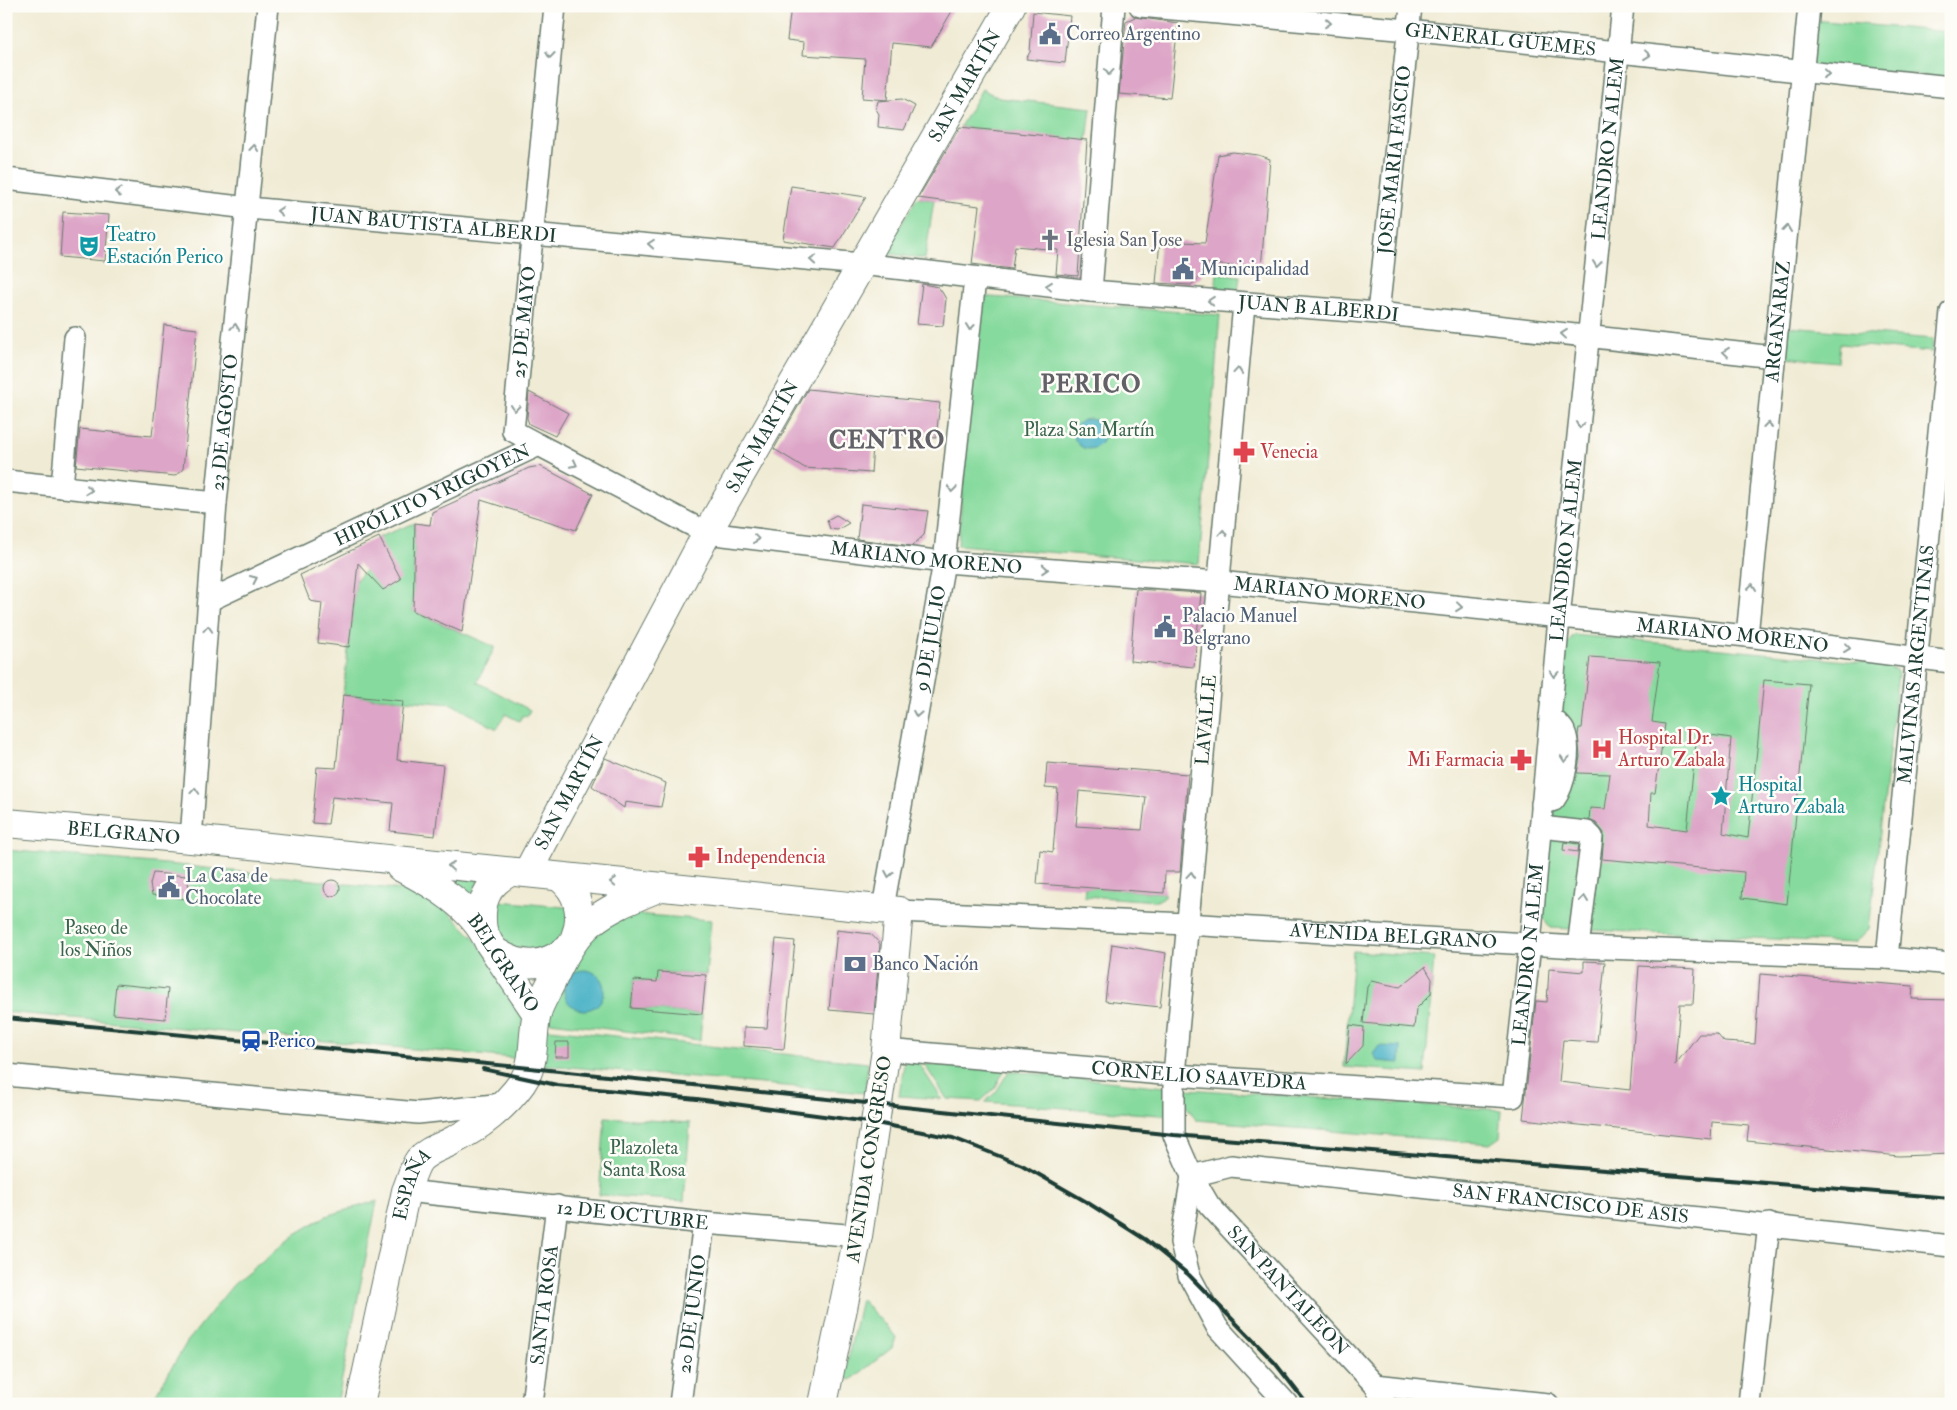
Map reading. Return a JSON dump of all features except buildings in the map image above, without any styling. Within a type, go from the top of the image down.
[{"type":"main road","name":"SAN MARTÍN","points":[[519,873],[707,533],[1011,6]]},
{"type":"main road","name":"BELGRANO","points":[[6,823],[191,839],[891,910]]},
{"type":"main road","name":"BELGRANO","points":[[388,860],[432,884],[459,906],[483,931],[489,943],[498,953],[537,1014]]},
{"type":"main road","points":[[483,931],[481,910],[488,892],[496,881],[519,873]]},
{"type":"main road","points":[[498,953],[510,961],[524,965],[539,964],[553,960],[570,944],[579,922],[576,898],[567,883],[559,876]]},
{"type":"main road","name":"BELGRANO","points":[[537,1014],[570,944],[593,920],[620,904],[662,886]]},
{"type":"main road","name":"AVENIDA CONGRESO","points":[[823,1404],[858,1236],[886,1050],[891,910]]},
{"type":"main road","name":"ESPAÑA","points":[[360,1404],[406,1191],[418,1161],[430,1151],[453,1140],[480,1123],[504,1104],[523,1082],[530,1068],[537,1014]]},
{"type":"street","name":"23 DE AGOSTO","points":[[191,839],[216,503],[268,6]]},
{"type":"street","name":"25 DE MAYO","points":[[513,456],[513,432],[555,6]]},
{"type":"street","points":[[1090,291],[1114,6]]},
{"type":"street","name":"GENERAL GÜEMES","points":[[1140,6],[1408,30],[1951,87]]},
{"type":"street","name":"JOSE MARIA FASCIO","points":[[1378,313],[1410,6]]},
{"type":"street","name":"LEANDRO N ALEM","points":[[1513,1097],[1530,944],[1559,618],[1623,6]]},
{"type":"street","name":"ARGAÑARAZ","points":[[1747,636],[1809,6]]},
{"type":"street","name":"JUAN BAUTISTA ALBERDI","points":[[6,179],[248,208],[861,264]]},
{"type":"street","name":"JUAN B ALBERDI","points":[[861,264],[1090,291],[1378,313],[1774,357]]},
{"type":"street","name":"9 DE JULIO","points":[[891,910],[944,562],[975,278]]},
{"type":"street","name":"LAVALLE","points":[[1174,1135],[1174,1075],[1186,924],[1244,304]]},
{"type":"street","name":"MALVINAS ARGENTINAS","points":[[1887,958],[1951,312]]},
{"type":"street","points":[[62,487],[75,338]]},
{"type":"street","points":[[513,432],[538,445]]},
{"type":"street","name":"HIPÓLITO YRIGOYEN","points":[[210,600],[538,445],[707,533]]},
{"type":"street","points":[[6,481],[216,503]]},
{"type":"street","name":"MARIANO MORENO","points":[[707,533],[944,562],[1219,582],[1747,636],[1951,662]]},
{"type":"street","points":[[1540,827],[1587,832],[1592,837],[1578,947]]},
{"type":"street","name":"AVENIDA BELGRANO","points":[[891,910],[1186,924],[1578,947],[1887,958]]},
{"type":"street","points":[[1887,958],[1951,964]]},
{"type":"street","points":[[1887,958],[1951,979]]},
{"type":"street","name":"CORNELIO SAAVEDRA","points":[[886,1050],[1174,1075],[1513,1097]]},
{"type":"street","points":[[6,1075],[418,1114],[504,1104]]},
{"type":"street","name":"SAN PANTALEON","points":[[1174,1135],[1192,1176],[1209,1205],[1380,1394]]},
{"type":"street","name":"SAN FRANCISCO DE ASIS","points":[[1192,1176],[1231,1166],[1769,1224],[1951,1246]]},
{"type":"street","points":[[1192,1176],[1181,1242],[1189,1275],[1218,1327],[1287,1404]]},
{"type":"street","name":"12 DE OCTUBRE","points":[[406,1191],[858,1236]]},
{"type":"street","name":"SANTA ROSA","points":[[532,1404],[557,1206]]},
{"type":"street","name":"20 DE JUNIO","points":[[680,1404],[704,1222]]},
{"type":"street","points":[[1749,1404],[1769,1224]]},
{"type":"street","points":[[1380,1394],[1548,1404]]},
{"type":"green space","points":[[1812,20],[1951,32],[1951,78],[1807,66]]},
{"type":"green space","points":[[982,89],[999,98],[1091,108],[1087,141],[960,127]]},
{"type":"green space","points":[[917,198],[934,200],[925,259],[884,253]]},
{"type":"green space","points":[[1217,273],[1240,276],[1238,291],[1215,288]]},
{"type":"green space","name":"Plaza San Martín","points":[[978,296],[1220,315],[1199,564],[958,545]]},
{"type":"green space","points":[[1777,326],[1933,339],[1932,352],[1840,344],[1838,362],[1774,356]]},
{"type":"green space","points":[[415,523],[413,611],[495,647],[477,682],[530,710],[527,717],[523,715],[519,721],[505,714],[497,729],[452,704],[343,695],[356,580],[365,571],[379,537]]},
{"type":"green space","points":[[1951,591],[1951,635],[1946,629]]},
{"type":"green space","points":[[1574,635],[1888,665],[1898,673],[1869,929],[1854,943],[1551,928],[1540,914],[1563,648]]},
{"type":"green space","name":"Paseo de los Niños","points":[[6,850],[188,866],[420,892],[441,904],[473,937],[523,1003],[524,1059],[6,1012]]},
{"type":"green space","points":[[429,870],[482,873],[469,902]]},
{"type":"green space","points":[[1085,887],[1164,893],[1164,897],[1157,901],[1084,896]]},
{"type":"green space","points":[[488,900],[575,908],[561,950],[504,953]]},
{"type":"green space","points":[[620,913],[711,920],[706,975],[659,972],[657,982],[634,980],[631,1008],[702,1014],[700,1040],[542,1021],[569,955]]},
{"type":"green space","points":[[1353,951],[1434,957],[1425,1073],[1344,1067]]},
{"type":"green space","points":[[540,1028],[868,1063],[865,1093],[535,1064]]},
{"type":"green space","points":[[916,1060],[942,1099],[899,1096],[904,1064],[906,1061]]},
{"type":"green space","points":[[924,1064],[1005,1069],[995,1088],[981,1101],[947,1099]]},
{"type":"green space","points":[[1009,1071],[1165,1087],[1173,1116],[985,1102],[996,1092]]},
{"type":"green space","points":[[1186,1089],[1502,1110],[1500,1137],[1490,1144],[1196,1120],[1186,1105]]},
{"type":"green space","name":"Plazoleta Santa Rosa","points":[[605,1117],[690,1123],[684,1201],[599,1195]]},
{"type":"green space","points":[[377,1201],[337,1404],[150,1404],[187,1342],[233,1285],[294,1235],[326,1216]]},
{"type":"green space","points":[[861,1299],[896,1337],[893,1347],[851,1380],[844,1376]]},
{"type":"water","points":[[1089,419],[1100,423],[1104,434],[1100,445],[1089,449],[1078,445],[1074,434],[1078,423]]},
{"type":"water","points":[[584,970],[598,976],[604,990],[598,1004],[584,1010],[570,1004],[564,990],[570,976]]},
{"type":"water","points":[[1379,1046],[1401,1047],[1400,1063],[1378,1061],[1373,1054]]},
{"type":"railway","points":[[6,1018],[530,1068],[1174,1135],[1951,1198]]},
{"type":"railway","points":[[483,1069],[557,1085],[697,1099],[876,1123],[953,1138],[1022,1165],[1085,1201],[1146,1240],[1189,1275],[1275,1363],[1307,1404]]},
{"type":"place","name":"Correo Argentino","points":[[1050,34]]},
{"type":"place","name":"Iglesia San Jose","points":[[1050,240]]},
{"type":"place","name":"Teatro Estación Perico","points":[[89,246]]},
{"type":"place","name":"Municipalidad","points":[[1183,269]]},
{"type":"place","name":"Venecia","points":[[1244,452]]},
{"type":"place","name":"Palacio Manuel Belgrano","points":[[1165,627]]},
{"type":"place","name":"Hospital Dr. Arturo Zabala","points":[[1602,749]]},
{"type":"place","name":"Mi Farmacia","points":[[1521,760]]},
{"type":"place","name":"Hospital Arturo Zabala","points":[[1721,796]]},
{"type":"place","name":"Independencia","points":[[699,857]]},
{"type":"place","name":"La Casa de Chocolate","points":[[169,887]]},
{"type":"place","name":"Banco Nación","points":[[855,964]]},
{"type":"place","name":"Perico","points":[[251,1041]]},
{"type":"district","name":"PERICO","points":[[1091,384]]},
{"type":"district","name":"CENTRO","points":[[887,440]]}]
